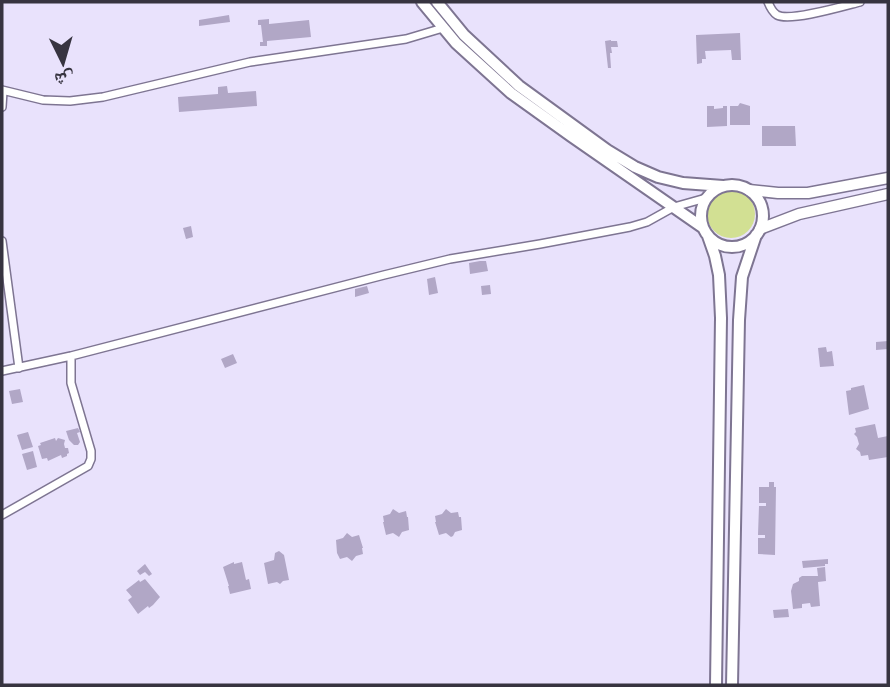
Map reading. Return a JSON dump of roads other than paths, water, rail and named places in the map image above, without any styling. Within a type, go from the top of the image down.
[{"type":"main road","points":[[422,2],[456,43],[512,93],[674,208],[718,244],[732,247],[745,244],[758,232],[799,214],[888,194]]},
{"type":"main road","points":[[437,2],[464,35],[519,86],[607,150],[658,177],[683,183],[741,186],[754,194],[762,207],[763,215],[742,277],[739,320],[732,685]]},
{"type":"main road","points":[[749,190],[808,193],[888,178]]},
{"type":"main road","points":[[716,685],[721,318],[719,275],[700,217],[706,198],[713,190],[723,186]]},
{"type":"street","points":[[768,2],[770,9],[779,16],[792,17],[860,2]]},
{"type":"street","points":[[2,107],[2,91],[43,100],[70,101],[103,97],[250,62],[406,39],[443,28]]},
{"type":"street","points":[[2,372],[397,271],[630,227],[706,198]]},
{"type":"street","points":[[2,241],[19,368]]},
{"type":"street","points":[[2,515],[88,466],[91,451],[71,383],[71,356]]}]
